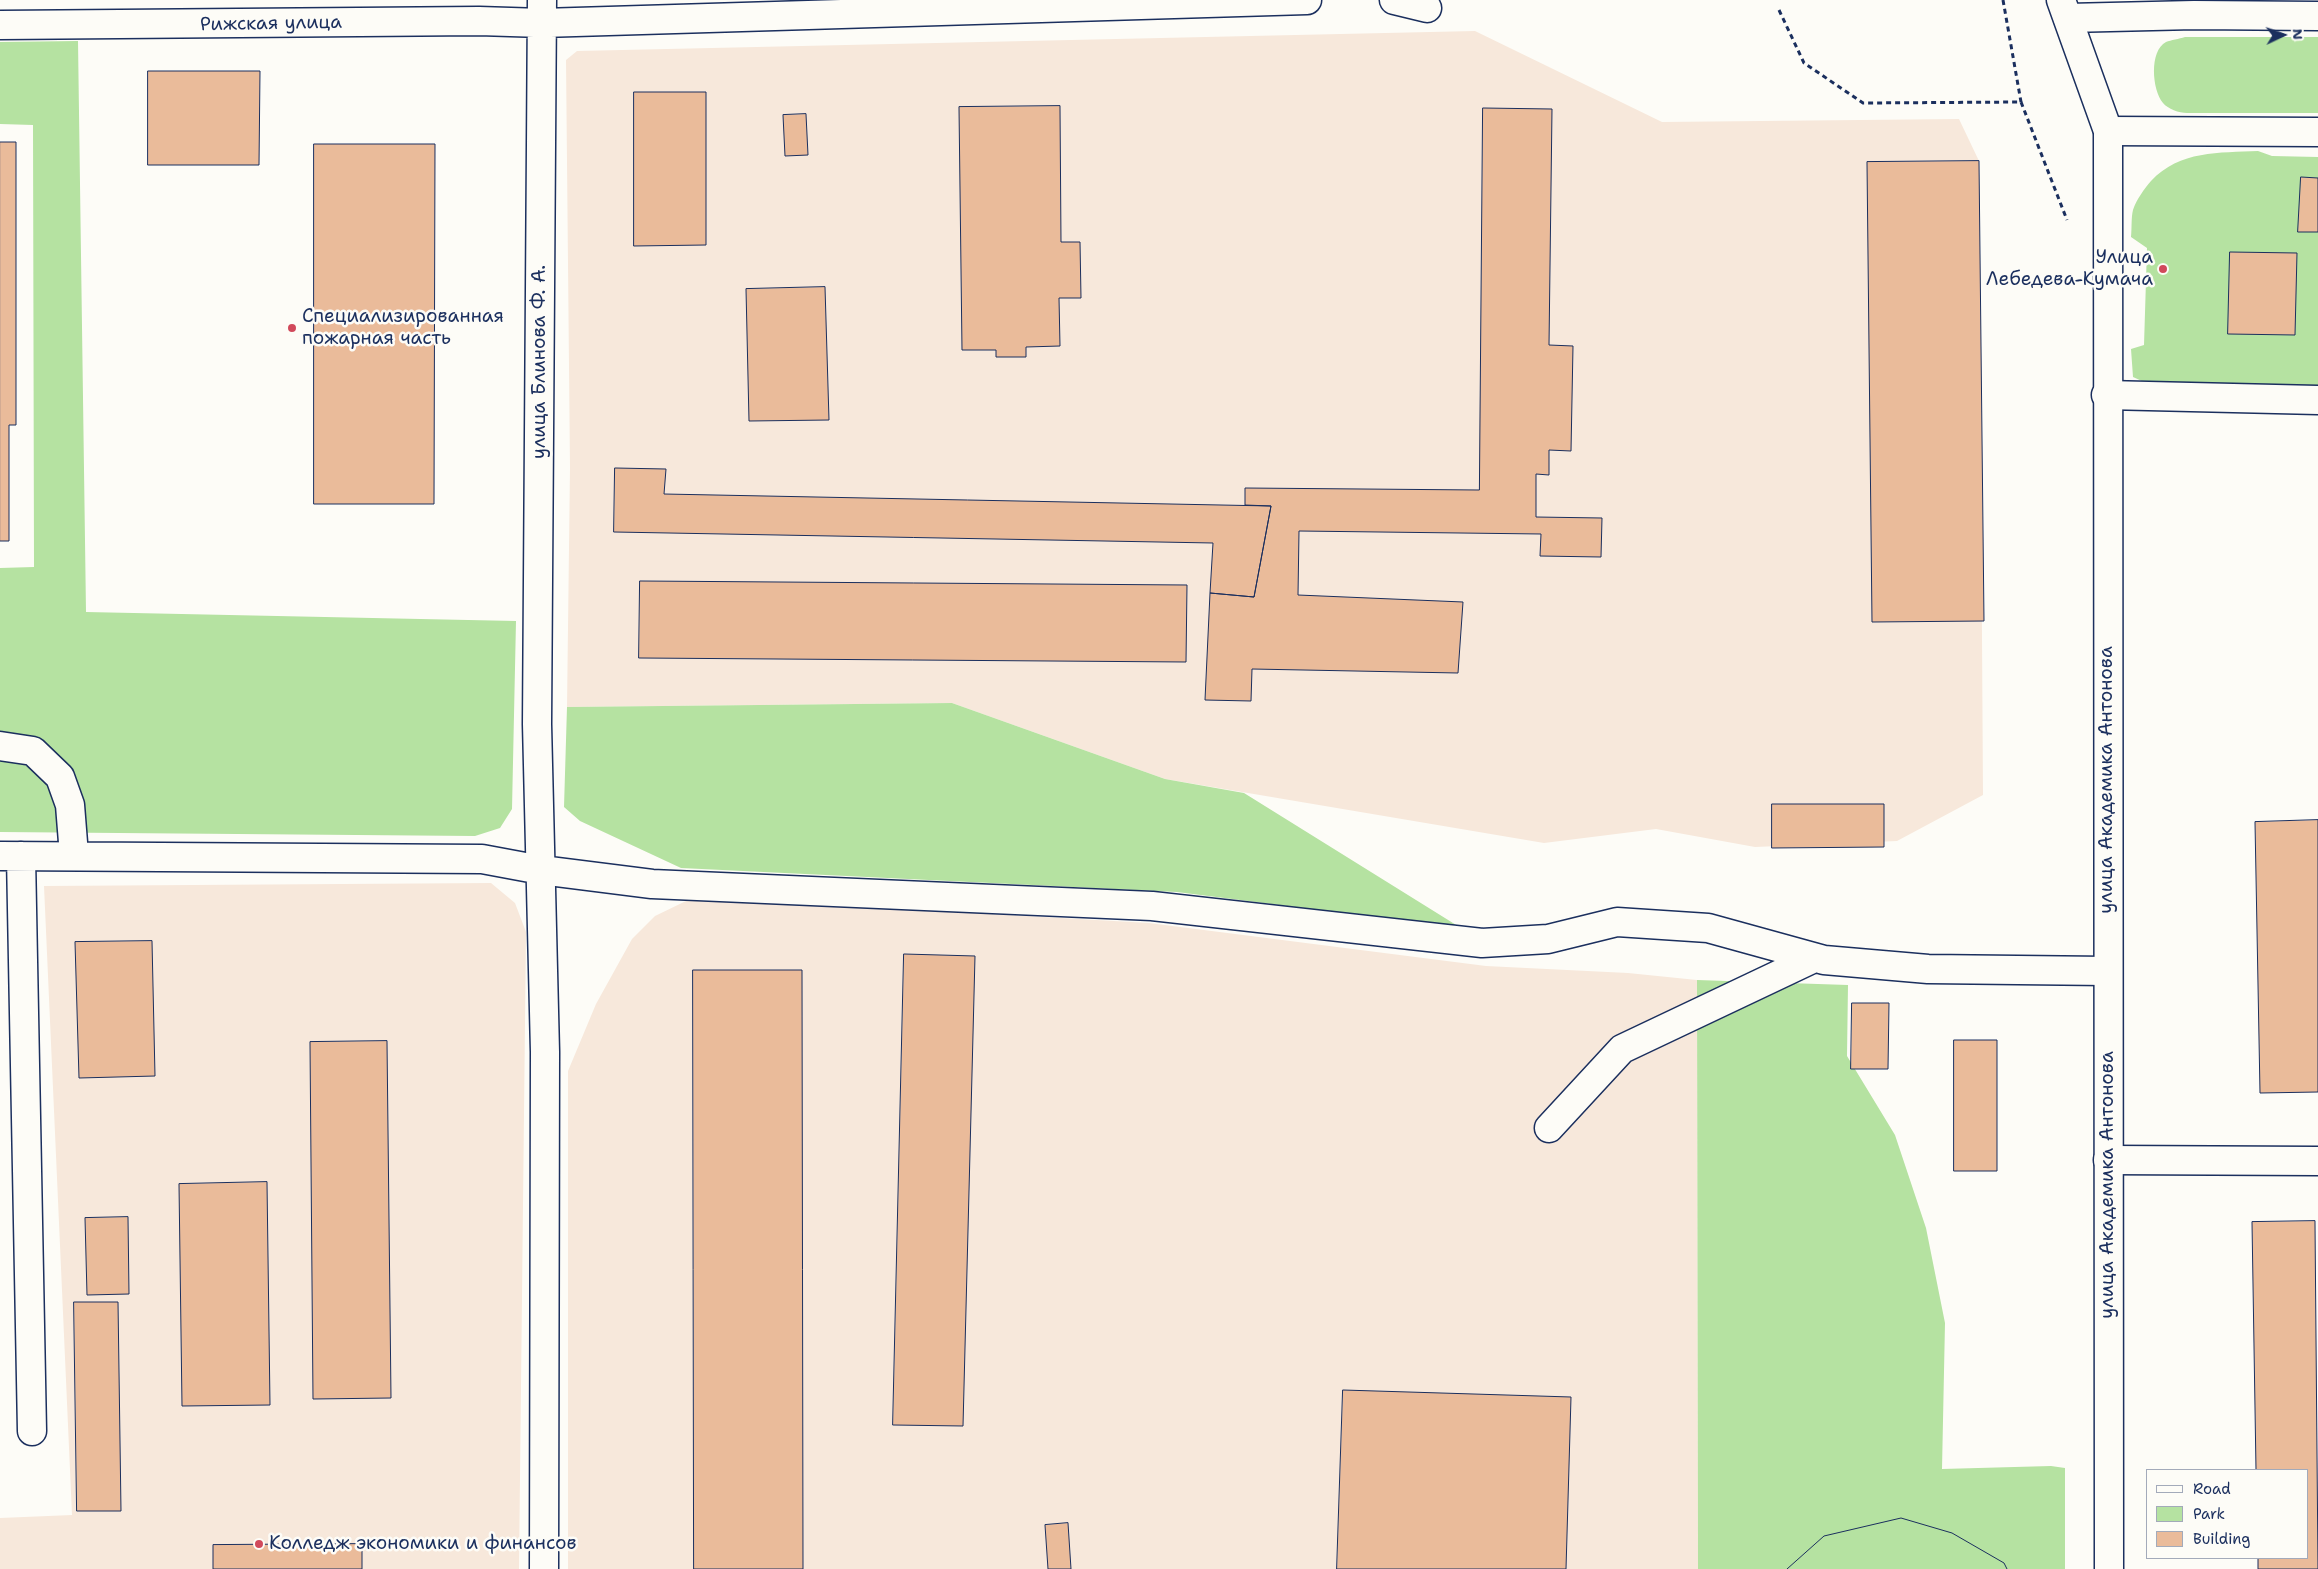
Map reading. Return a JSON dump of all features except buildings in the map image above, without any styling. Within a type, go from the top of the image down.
[{"type":"street","name":"Рижская улица","points":[[0,25],[479,11],[542,12],[1307,0]]},
{"type":"street","points":[[1394,0],[1427,8]]},
{"type":"street","points":[[2064,9],[2274,8],[2318,16]]},
{"type":"street","name":"улица Академика Антонова","points":[[2064,9],[2108,131],[2106,395],[2109,1569]]},
{"type":"street","name":"улица Блинова Ф. А.","points":[[542,12],[537,724],[545,1052],[544,1569]]},
{"type":"street","points":[[2108,131],[2318,132]]},
{"type":"street","points":[[2106,395],[2318,400]]},
{"type":"street","points":[[0,746],[33,751],[60,777],[70,805],[74,855]]},
{"type":"street","points":[[32,1431],[11,856],[482,858],[541,870],[652,884],[1152,906],[1482,943],[1548,939],[1616,922],[1708,928],[1814,958],[1928,969],[2107,971]]},
{"type":"street","points":[[1549,1128],[1622,1049],[1814,958]]},
{"type":"street","points":[[2108,1160],[2318,1161]]},
{"type":"path","points":[[2003,0],[2021,102],[2067,220]]},
{"type":"path","points":[[1779,10],[1804,63],[1863,103],[2021,102]]},
{"type":"shaded area","points":[[1475,31],[1662,122],[1959,119],[1979,161],[1983,795],[1897,841],[1755,847],[1656,829],[1544,843],[1165,779],[952,703],[567,707],[570,468],[566,60],[577,51]]},
{"type":"shaded area","points":[[491,883],[515,903],[526,932],[519,1569],[0,1569],[0,1518],[72,1515],[44,886]]},
{"type":"shaded area","points":[[711,898],[1149,923],[1486,966],[1628,973],[1697,980],[1698,1569],[568,1569],[568,1071],[596,1004],[632,939],[655,916],[686,901]]},
{"type":"green space","points":[[2185,37],[2318,37],[2318,113],[2187,113],[2171,109],[2163,103],[2156,89],[2155,62],[2157,54],[2166,42]]},
{"type":"green space","points":[[78,41],[86,612],[516,621],[512,809],[500,828],[475,836],[0,832],[0,568],[34,567],[33,125],[0,124],[0,42]]},
{"type":"green space","points":[[2258,151],[2272,156],[2318,157],[2318,388],[2155,387],[2133,377],[2131,349],[2144,345],[2147,248],[2131,237],[2132,213],[2136,202],[2151,181],[2162,171],[2187,158],[2215,153]]},
{"type":"green space","points":[[952,703],[1165,779],[1244,793],[1461,928],[1177,892],[681,868],[580,821],[564,807],[567,707]]},
{"type":"green space","points":[[1697,980],[1848,985],[1847,1056],[1895,1135],[1926,1228],[1945,1323],[1942,1469],[2051,1466],[2065,1468],[2065,1569],[1698,1569]]},
{"type":"tram line","points":[[1787,1569],[1824,1536],[1901,1518],[1952,1533],[2004,1563],[2007,1569]]},
{"type":"place","name":"Улица Лебедева-Кумача","points":[[2163,269]]},
{"type":"place","name":"Специализированная пожарная часть","points":[[292,328]]},
{"type":"place","name":"Колледж экономики и финансов","points":[[259,1544]]}]
